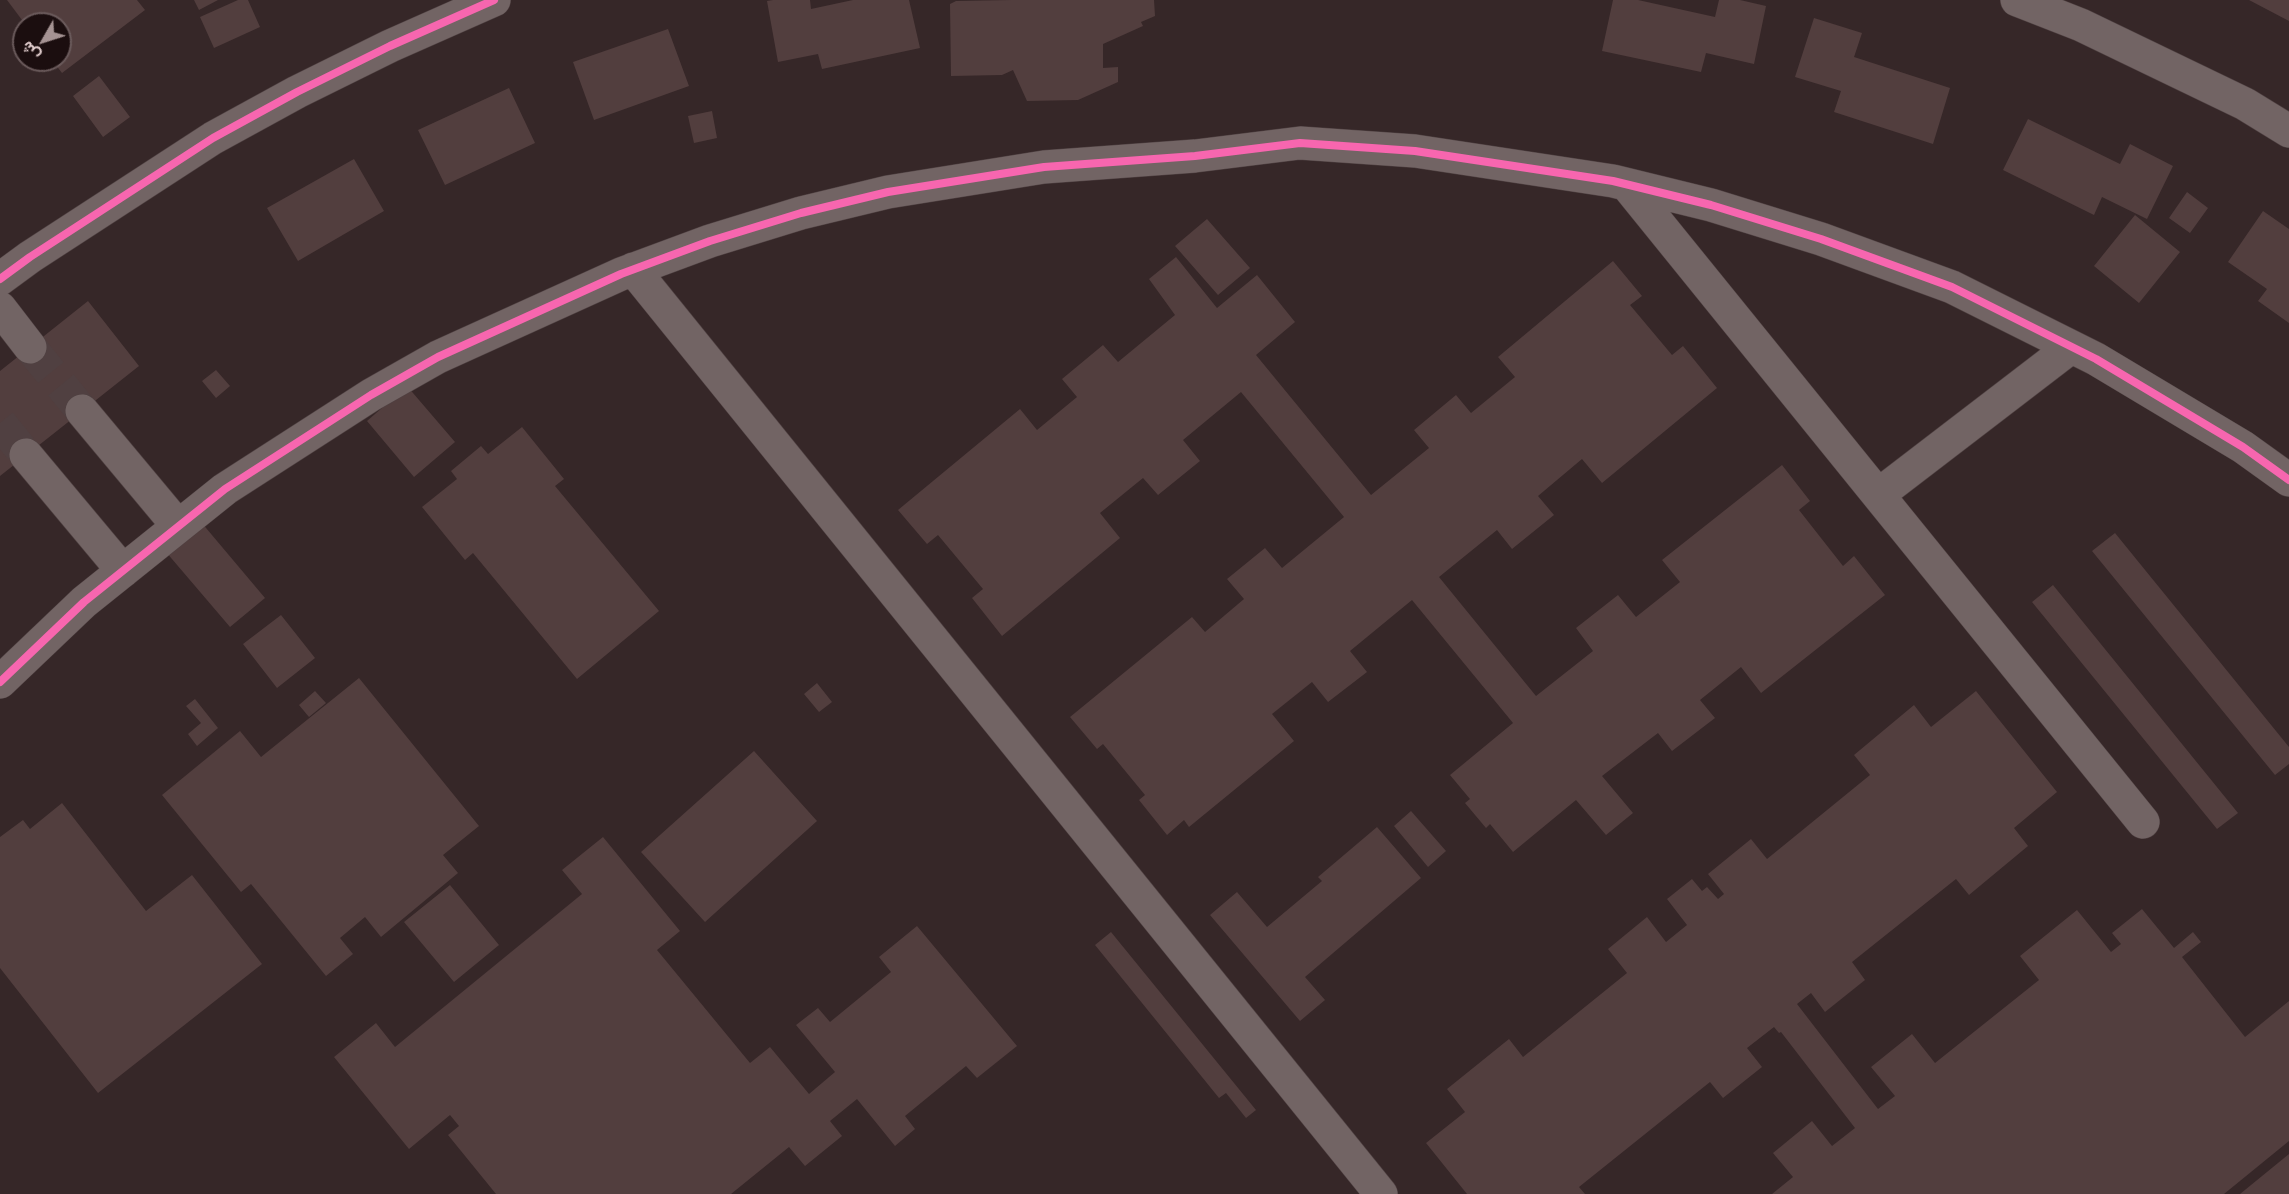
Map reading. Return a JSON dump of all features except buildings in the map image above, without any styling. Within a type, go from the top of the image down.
[{"type":"street","points":[[0,279],[30,256],[213,138],[390,46],[494,0]]},
{"type":"street","points":[[2017,0],[2081,25],[2245,104],[2289,131]]},
{"type":"street","points":[[0,682],[84,602],[225,489],[371,395],[438,357],[633,269],[710,241],[801,213],[888,192],[1044,167],[1195,156],[1300,143],[1415,151],[1628,185],[1710,205],[1821,239],[1952,287],[2096,359],[2243,447],[2289,480]]},
{"type":"street","points":[[1628,185],[2143,822]]},
{"type":"street","points":[[633,269],[1381,1194]]},
{"type":"street","points":[[0,308],[30,347]]},
{"type":"street","points":[[1878,495],[2071,347]]},
{"type":"street","points":[[82,411],[178,526]]},
{"type":"street","points":[[26,455],[123,570]]},
{"type":"tunnel","points":[[30,347],[82,411]]},
{"type":"tunnel","points":[[0,423],[26,455]]},
{"type":"cycle path","points":[[0,279],[213,138],[297,92],[390,46],[494,0]]},
{"type":"cycle path","points":[[0,682],[84,602],[225,489],[371,395],[438,357],[621,274],[710,241],[801,213],[888,192],[1044,167],[1195,156],[1300,143],[1415,151],[1613,181],[1711,205],[1821,239],[1952,287],[2096,359],[2243,447],[2289,480]]}]
